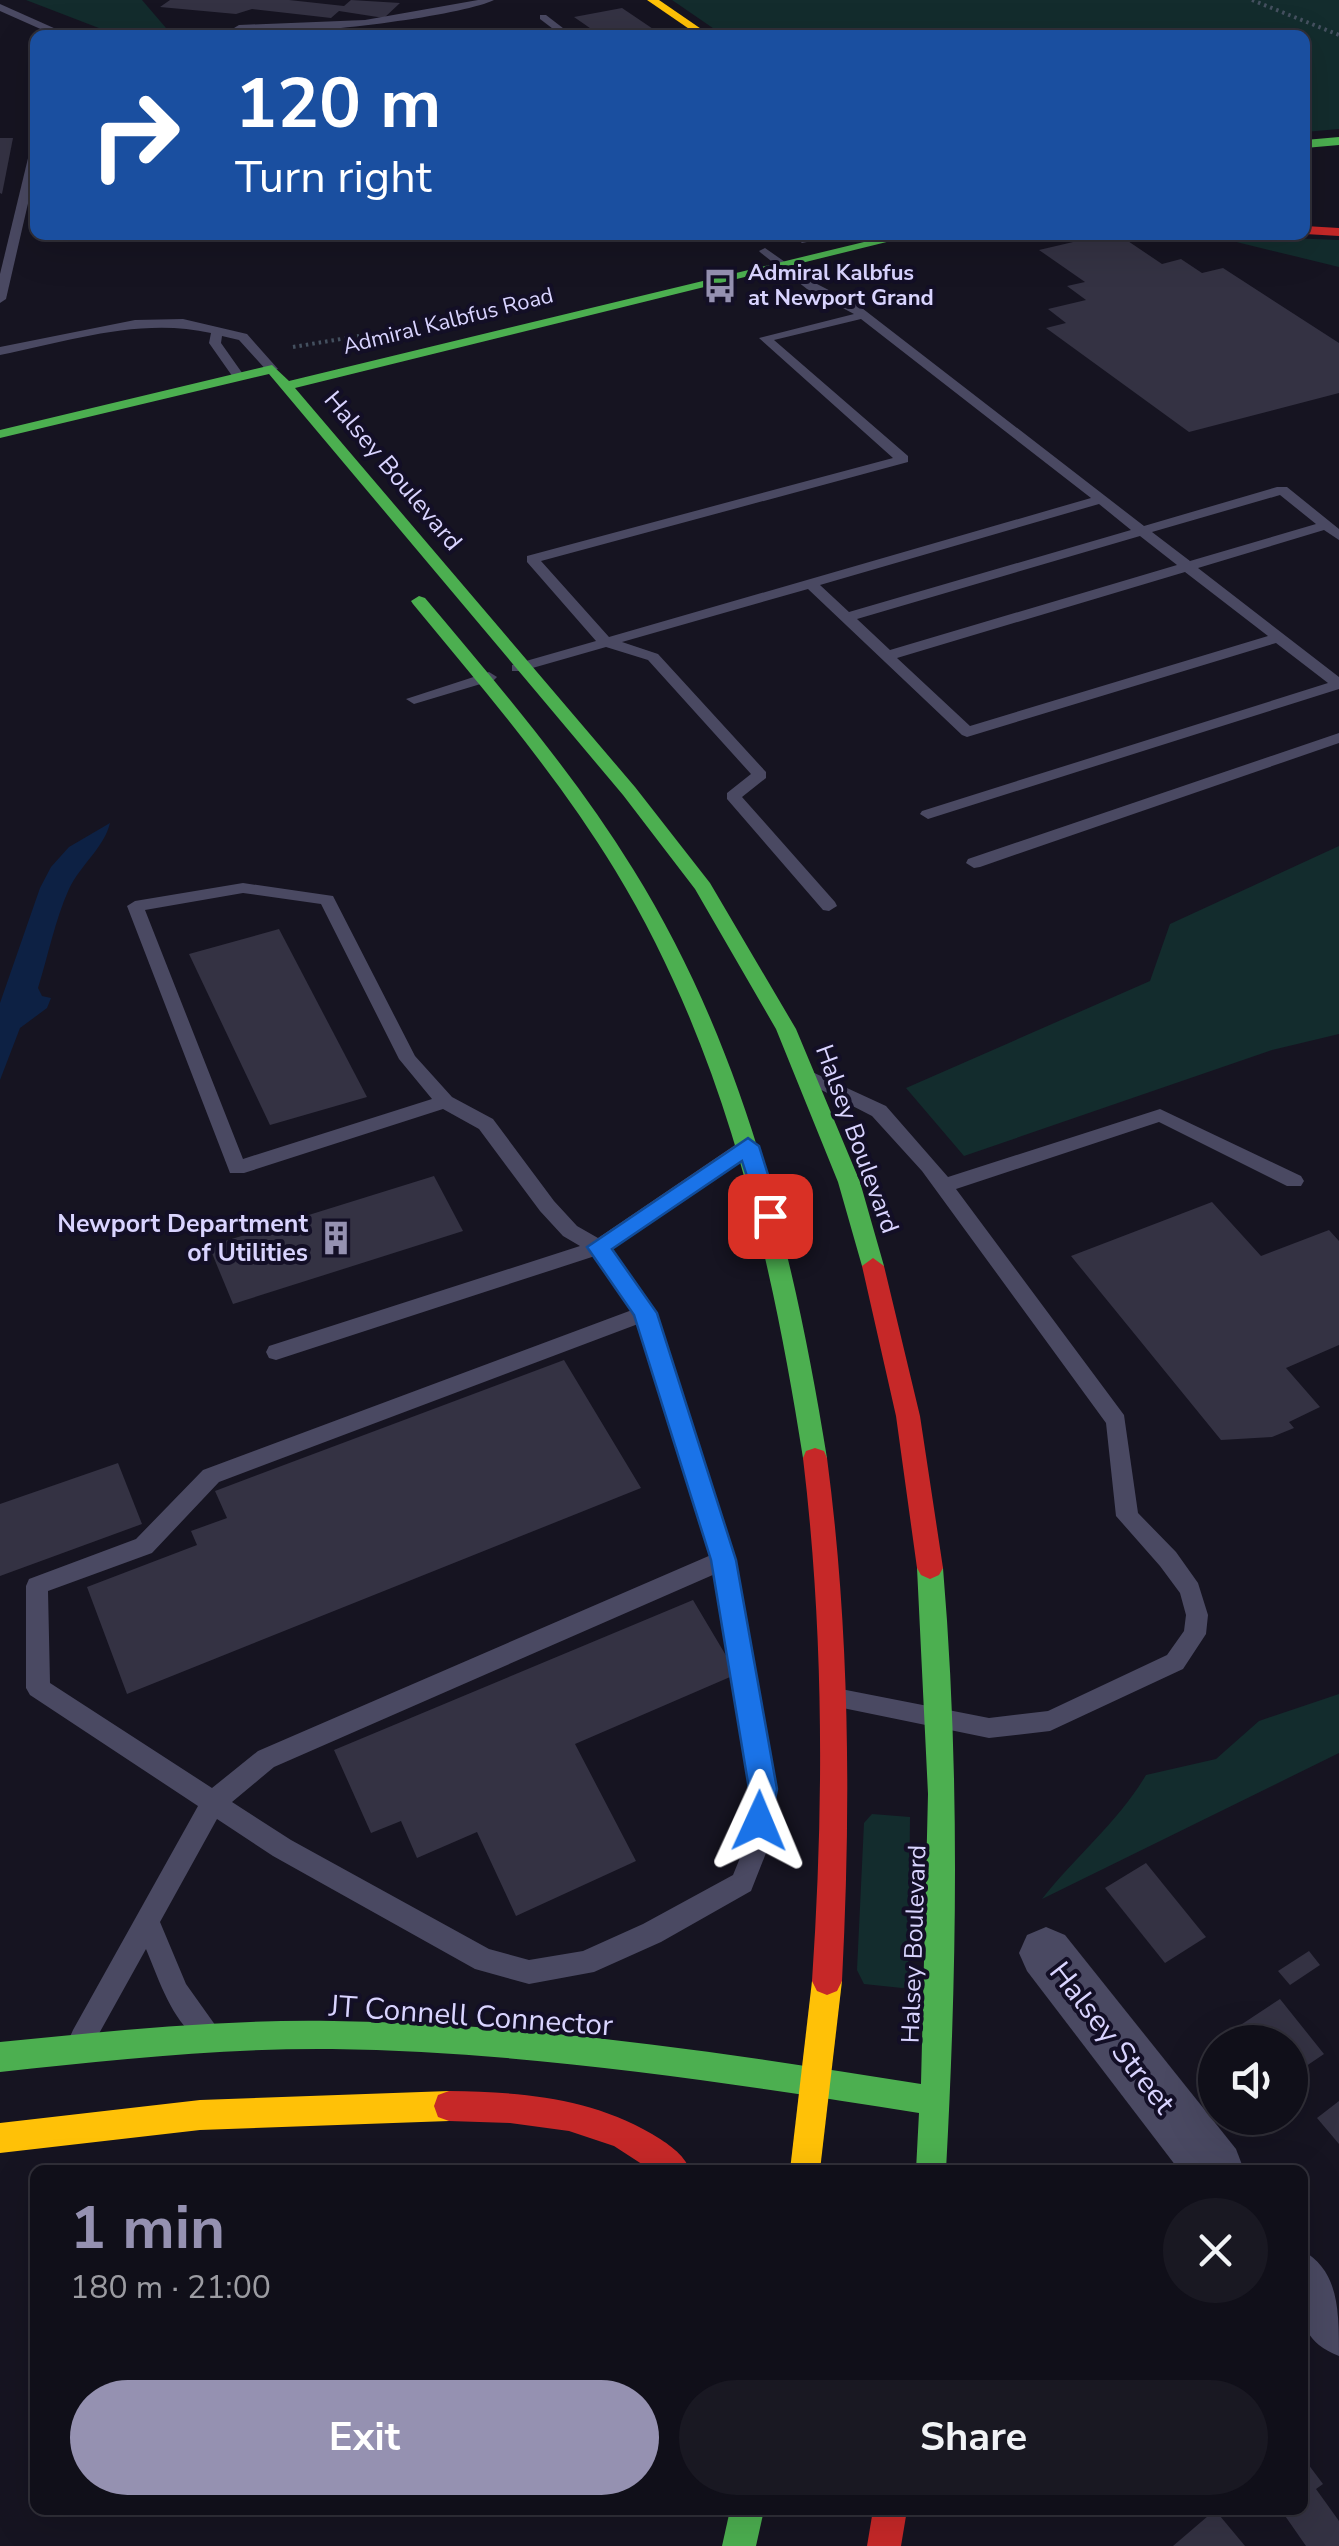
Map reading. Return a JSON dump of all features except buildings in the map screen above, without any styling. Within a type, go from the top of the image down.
[{"type":"main road","points":[[652,0],[697,30]]},
{"type":"main road","points":[[1310,143],[1339,140]]},
{"type":"main road","points":[[1310,230],[1339,232]]},
{"type":"main road","name":"Admiral Kalbfus Road","points":[[774,258],[799,240]]},
{"type":"main road","name":"Admiral Kalbfus Road","points":[[0,455],[245,386],[774,258],[880,240]]},
{"type":"main road","name":"Halsey Boulevard","points":[[278,378],[658,826],[705,890],[748,959],[808,1076],[857,1208],[896,1360],[926,1535],[942,1719],[945,1898],[930,2165]]},
{"type":"main road","name":"Admiral Kalbfus Road","points":[[0,434],[245,386]]},
{"type":"main road","points":[[400,578],[566,783],[648,910],[702,1021],[748,1146],[787,1289],[810,1416],[826,1540],[834,1697],[833,1843],[819,2082],[806,2165]]},
{"type":"main road","name":"JT Connell Connector","points":[[0,2057],[212,2039],[360,2036],[499,2042],[819,2082],[936,2101]]},
{"type":"main road","points":[[0,2138],[242,2112],[479,2106],[590,2120],[642,2144],[669,2165]]},
{"type":"main road","points":[[739,2546],[746,2515]]},
{"type":"main road","points":[[884,2546],[889,2515]]},
{"type":"street","name":"Halsey Street","points":[[1046,1954],[1211,2165]]},
{"type":"street","points":[[1308,2287],[1339,2326]]},
{"type":"lane","points":[[459,0],[476,4]]},
{"type":"lane","points":[[238,28],[376,24],[489,0]]},
{"type":"lane","points":[[0,7],[51,30]]},
{"type":"lane","points":[[543,17],[560,30]]},
{"type":"lane","points":[[0,299],[30,171]]},
{"type":"lane","points":[[774,258],[863,315],[1339,684],[928,814]]},
{"type":"lane","points":[[829,906],[732,796],[760,775],[654,657],[605,642],[532,559],[903,459],[765,338],[863,315]]},
{"type":"lane","points":[[0,351],[135,324],[183,323],[243,337],[278,378]]},
{"type":"lane","points":[[217,332],[215,343],[245,386]]},
{"type":"lane","points":[[846,618],[1282,490],[1333,530]]},
{"type":"lane","points":[[414,699],[1102,499]]},
{"type":"lane","points":[[887,656],[1188,566],[1333,530]]},
{"type":"lane","points":[[810,583],[967,732],[1279,636]]},
{"type":"lane","points":[[974,862],[1339,738]]},
{"type":"lane","points":[[445,1102],[237,1168],[135,906],[243,888],[327,900],[408,1060],[445,1102],[486,1124],[547,1206],[570,1231],[598,1247],[645,1313],[724,1560],[763,1789],[754,1853],[742,1884],[652,1933],[585,1962],[529,1972],[484,1960],[282,1848],[38,1688],[37,1586],[144,1546],[210,1476],[645,1313]]},
{"type":"lane","points":[[808,1076],[879,1111],[946,1185],[1116,1421],[1127,1516],[1168,1559],[1190,1590],[1197,1615],[1195,1634],[1175,1662],[1050,1722],[989,1728],[834,1697]]},
{"type":"lane","points":[[946,1185],[1160,1114],[1294,1182]]},
{"type":"lane","points":[[276,1352],[598,1247],[748,1146]]},
{"type":"lane","points":[[78,2048],[213,1802],[266,1759],[724,1560]]},
{"type":"lane","points":[[148,1921],[177,1992],[212,2039]]},
{"type":"path","points":[[1252,0],[1339,35]]},
{"type":"green space","points":[[26,0],[142,0],[168,30],[104,30]]},
{"type":"green space","points":[[672,0],[1339,0],[1339,129],[1310,132],[1310,30],[716,30]]},
{"type":"green space","points":[[1228,240],[1339,240],[1339,267]]},
{"type":"green space","points":[[1339,846],[1339,1034],[1272,1050],[964,1156],[906,1088],[1150,981],[1170,924]]},
{"type":"green space","points":[[1339,1694],[1339,1753],[1042,1899],[1123,1808],[1146,1775],[1216,1759],[1259,1721]]},
{"type":"green space","points":[[872,1814],[910,1817],[908,1987],[864,1984],[857,1970],[864,1823]]},
{"type":"water","points":[[110,823],[103,840],[69,889],[60,913],[38,988],[42,996],[51,998],[47,1008],[20,1028],[0,1080],[0,1003],[40,888],[51,867],[69,847]]},
{"type":"traffic: fast","points":[[1310,144],[1339,141]]},
{"type":"traffic: fast","points":[[285,386],[888,240]]},
{"type":"traffic: fast","points":[[0,434],[272,369],[629,791],[703,887],[786,1029],[849,1182],[873,1266]]},
{"type":"traffic: fast","points":[[419,601],[527,733],[603,836],[664,940],[697,1010],[750,1155],[771,1230],[815,1458]]},
{"type":"traffic: fast","points":[[930,1568],[940,1719],[943,1869],[931,2165]]},
{"type":"traffic: fast","points":[[0,2057],[250,2036],[409,2037],[636,2057],[936,2101]]},
{"type":"traffic: fast","points":[[739,2546],[746,2515]]},
{"type":"traffic: slow","points":[[652,0],[697,30]]},
{"type":"traffic: slow","points":[[806,2165],[827,1981]]},
{"type":"traffic: slow","points":[[0,2138],[200,2115],[449,2106]]},
{"type":"traffic: jam","points":[[1310,230],[1339,232]]},
{"type":"traffic: jam","points":[[873,1266],[908,1416],[930,1568]]},
{"type":"traffic: jam","points":[[815,1458],[829,1589],[835,1719],[827,1981]]},
{"type":"traffic: jam","points":[[449,2106],[510,2108],[569,2116],[625,2135],[669,2165]]},
{"type":"traffic: jam","points":[[884,2546],[889,2515]]},
{"type":"place","name":"Admiral Kalbfus at Newport Grand","points":[[720,286]]},
{"type":"place","name":"Newport Department of Utilities","points":[[336,1238]]},
{"type":"route","points":[[759,1821],[763,1789],[724,1560],[645,1313],[598,1247],[748,1146],[770,1216]]}]
